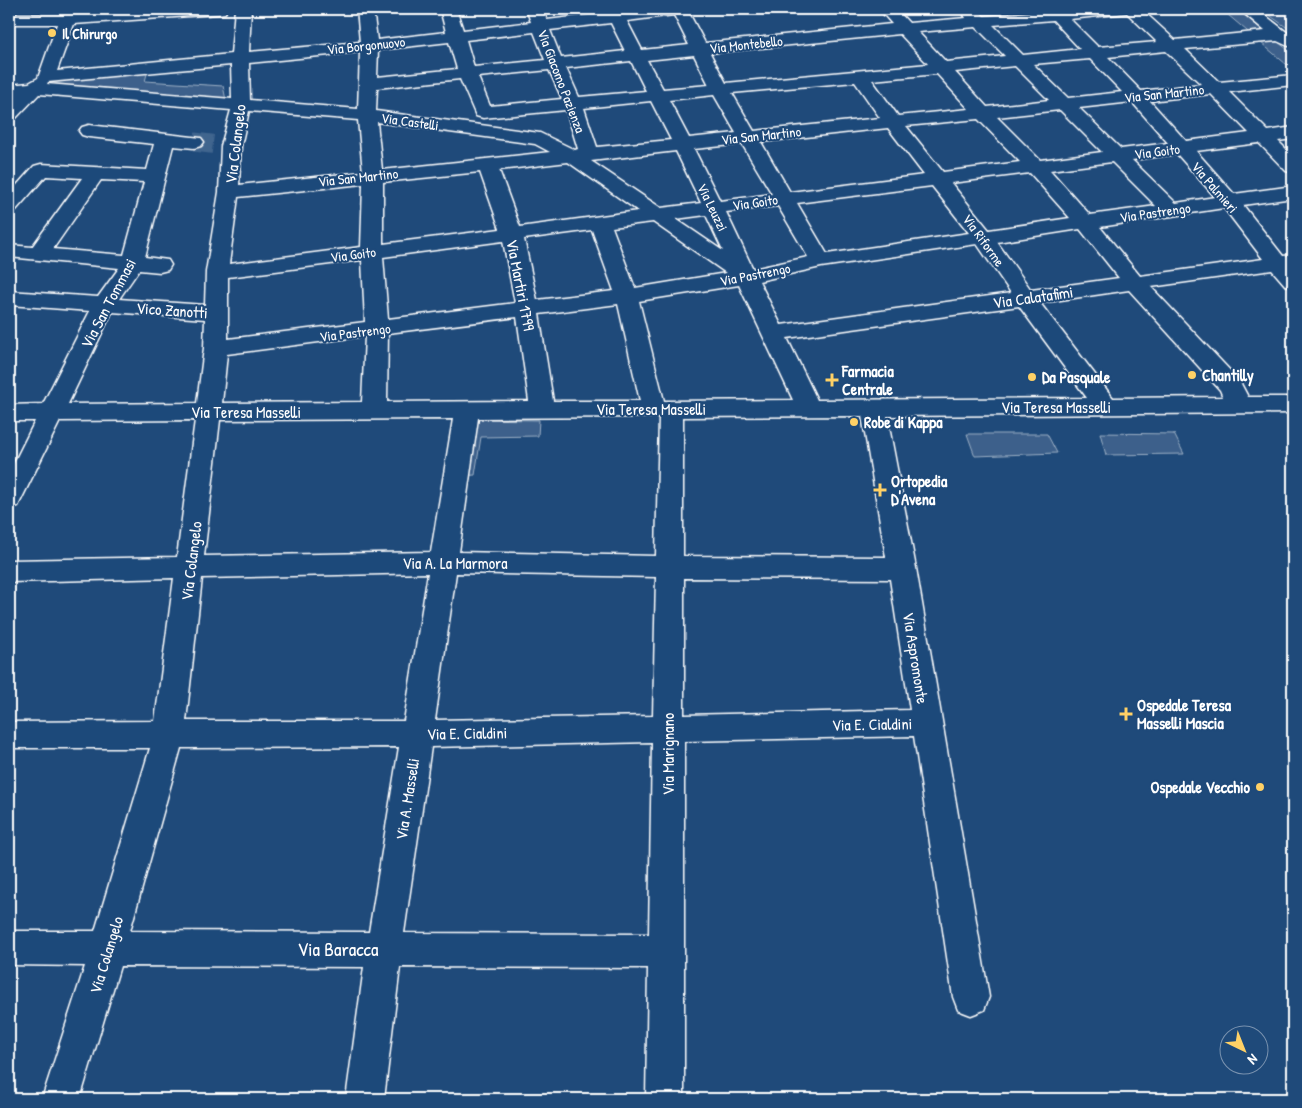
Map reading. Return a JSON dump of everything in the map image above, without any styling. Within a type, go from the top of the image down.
[{"type":"street","points":[[9,19],[219,9]]},
{"type":"street","name":"Via Colangelo","points":[[61,1099],[108,948],[169,736],[191,568],[216,348],[217,272],[229,192],[225,145],[241,105],[240,58],[243,9]]},
{"type":"street","points":[[365,9],[369,46],[367,115],[373,176],[372,252],[377,329],[374,411]]},
{"type":"street","points":[[448,9],[467,73],[482,112],[1170,46],[1287,40]]},
{"type":"street","points":[[679,9],[720,89],[821,261]]},
{"type":"street","name":"Via Borgonuovo","points":[[39,83],[240,58],[369,46],[457,35],[537,17],[685,9]]},
{"type":"street","points":[[887,9],[982,112],[1035,166],[1134,283],[1230,386],[1240,406]]},
{"type":"street","points":[[967,9],[1172,210]]},
{"type":"street","name":"Via Montebello","points":[[368,83],[981,22],[1054,12],[1124,9]]},
{"type":"street","points":[[1132,9],[1215,88],[1293,167]]},
{"type":"street","points":[[1247,9],[1287,40]]},
{"type":"street","name":"Via Palmieri","points":[[1054,12],[1136,96],[1180,148],[1285,262],[1293,280]]},
{"type":"street","name":"Via Leuzzi","points":[[614,13],[682,143],[809,408]]},
{"type":"street","points":[[9,114],[39,83],[80,15]]},
{"type":"street","name":"Via Giacomo Pazienza","points":[[537,17],[555,64],[573,103],[590,154]]},
{"type":"street","name":"Via Riforme","points":[[860,76],[892,121],[984,237],[1025,298],[1106,406]]},
{"type":"street","name":"Via San Martino","points":[[229,192],[1293,80]]},
{"type":"street","points":[[9,90],[39,83]]},
{"type":"street","name":"Via Castelli","points":[[39,83],[241,105],[367,115],[540,139],[570,155],[746,277]]},
{"type":"street","points":[[89,131],[194,142]]},
{"type":"street","name":"Via Goito","points":[[217,272],[1293,133]]},
{"type":"street","name":"Via San Tommasi","points":[[9,499],[53,413],[104,305],[132,263],[165,139]]},
{"type":"street","name":"Via Martiri 1799","points":[[487,164],[512,234],[527,308],[542,410]]},
{"type":"street","points":[[9,206],[41,170],[156,177]]},
{"type":"street","points":[[19,256],[96,173]]},
{"type":"street","name":"Via Pastrengo","points":[[216,348],[627,296],[746,277],[821,261],[1293,192]]},
{"type":"street","points":[[600,222],[627,296],[662,409]]},
{"type":"street","points":[[19,256],[160,264]]},
{"type":"street","name":"Via Calatafimi","points":[[772,333],[1285,262]]},
{"type":"street","name":"Vico Zanotti","points":[[9,298],[216,313]]},
{"type":"street","name":"Via Teresa Masselli","points":[[9,413],[1293,405]]},
{"type":"street","name":"Via Aspromonte","points":[[873,408],[902,568],[971,997]]},
{"type":"street","name":"Via Marignano","points":[[662,409],[670,567],[665,1099]]},
{"type":"street","name":"Via A. Masselli","points":[[365,1099],[384,949],[467,410]]},
{"type":"street","name":"Via A. La Marmora","points":[[9,571],[444,562],[670,567],[902,568]]},
{"type":"street","name":"Via E. Cialdini","points":[[9,735],[417,734],[926,723]]},
{"type":"street","name":"Via Baracca","points":[[9,948],[667,950]]},
{"type":"shaded area","points":[[1221,9],[1237,9],[1293,54],[1293,70]]},
{"type":"shaded area","points":[[1261,9],[1290,9],[1293,11],[1293,32]]},
{"type":"shaded area","points":[[149,67],[145,81],[223,86],[226,100],[38,86],[46,77]]},
{"type":"shaded area","points":[[470,419],[539,420],[538,436],[481,437],[475,475],[460,476]]},
{"type":"shaded area","points":[[1100,433],[1174,434],[1184,454],[1106,455]]},
{"type":"shaded area","points":[[967,434],[1047,434],[1057,453],[975,456]]},
{"type":"tunnel","points":[[194,142],[219,145]]},
{"type":"place","name":"Il Chirurgo","points":[[52,33]]},
{"type":"place","name":"Chantilly","points":[[1192,375]]},
{"type":"place","name":"Da Pasquale","points":[[1032,377]]},
{"type":"place","name":"Farmacia Centrale","points":[[832,380]]},
{"type":"place","name":"Robe di Kappa","points":[[854,422]]},
{"type":"place","name":"Ortopedia D'Avena","points":[[880,490]]},
{"type":"place","name":"Ospedale Teresa Masselli Mascia","points":[[1126,714]]},
{"type":"place","name":"Ospedale Vecchio","points":[[1260,787]]}]
